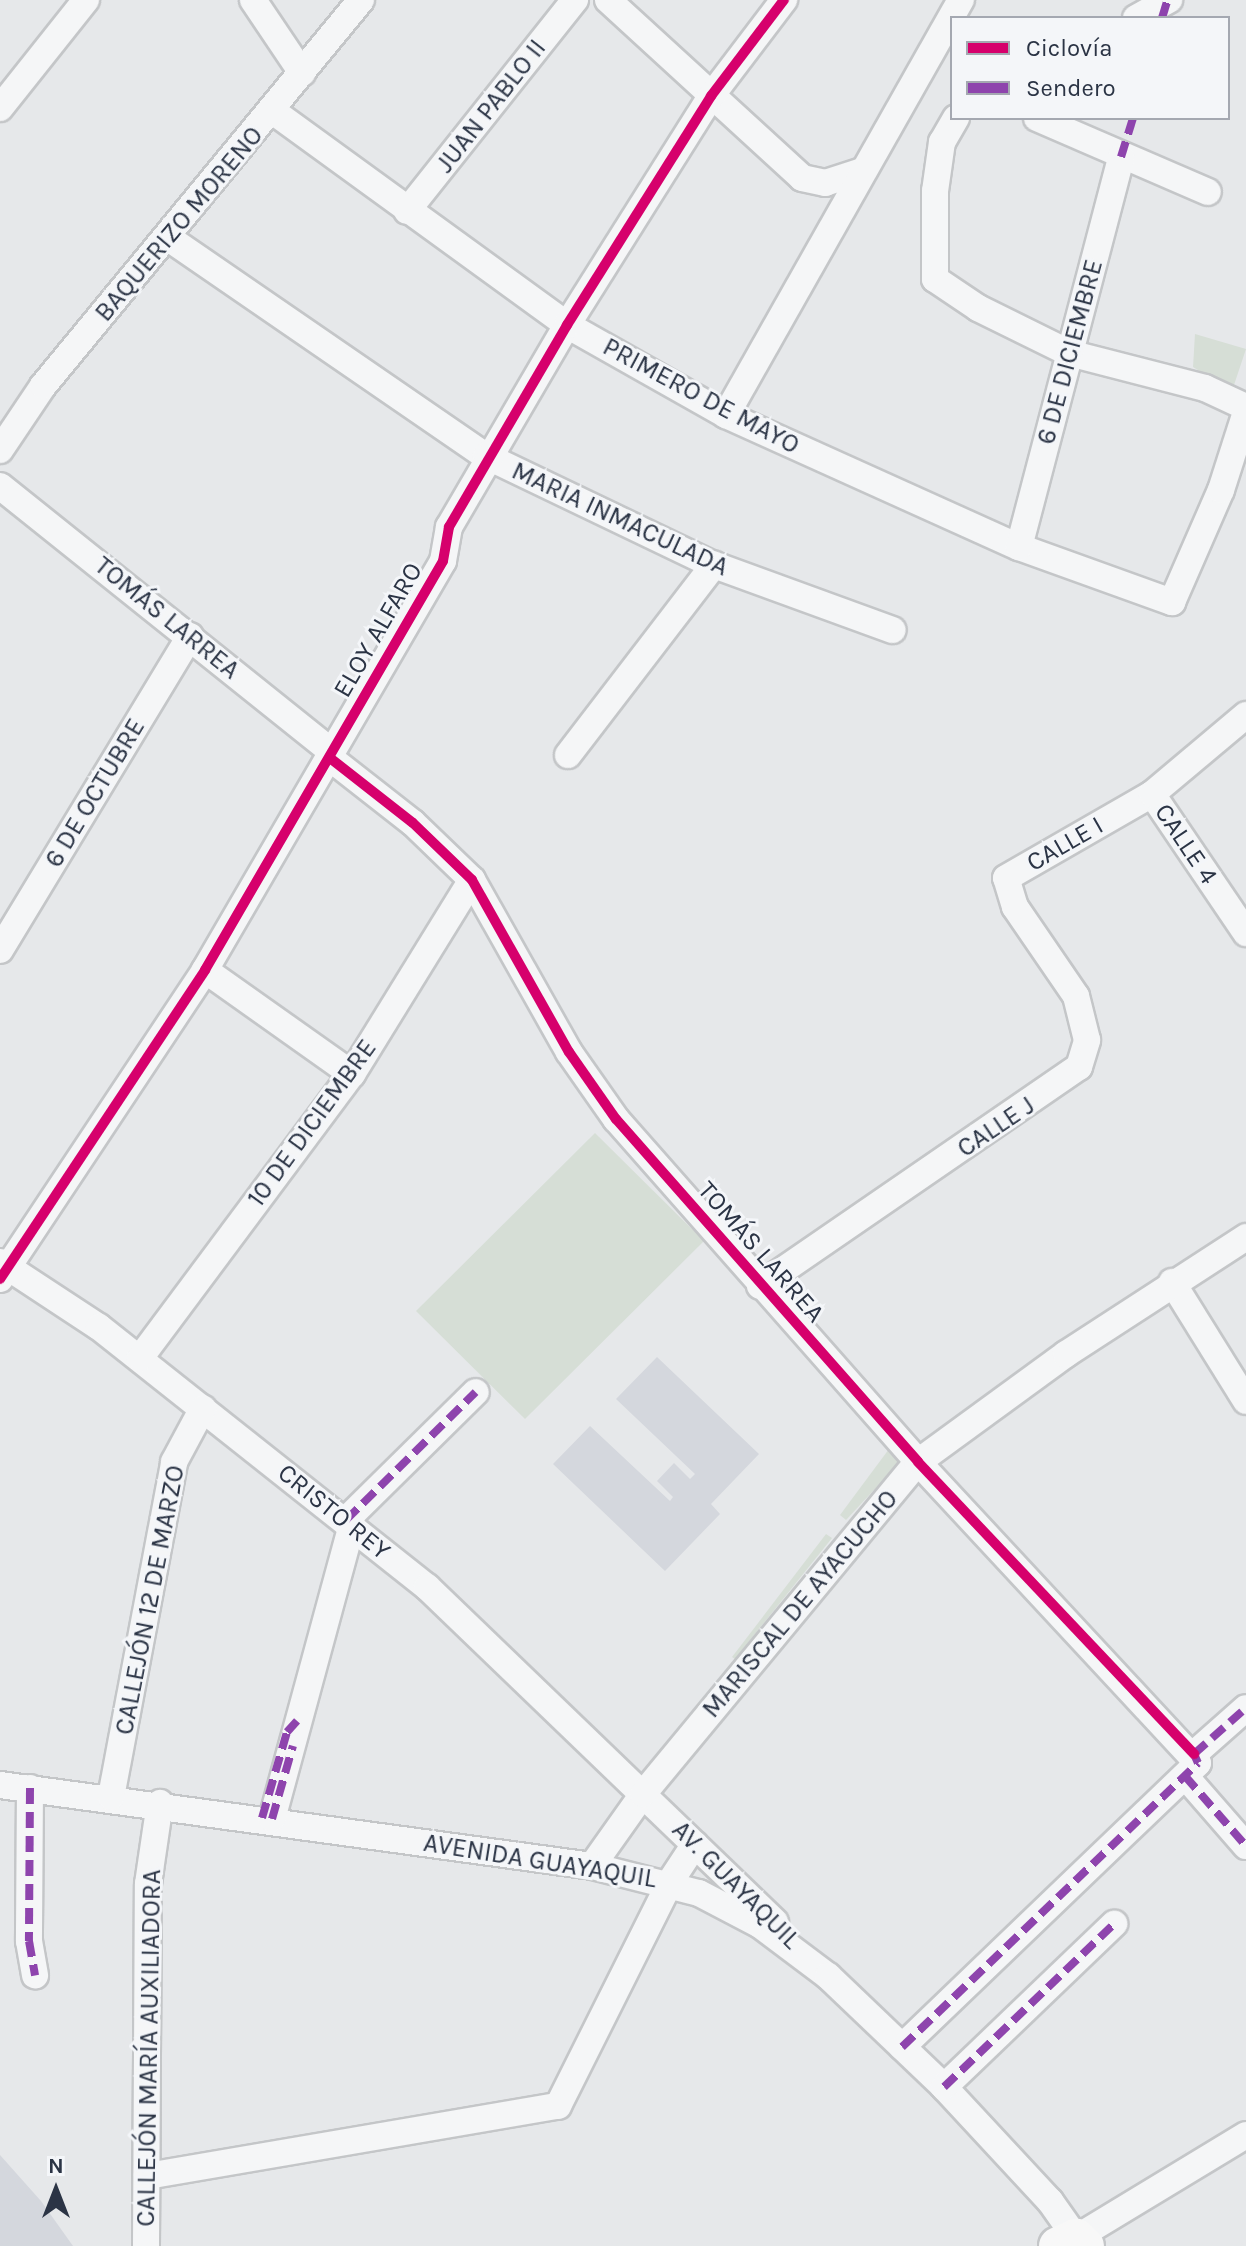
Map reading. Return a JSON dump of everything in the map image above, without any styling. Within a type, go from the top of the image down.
[{"type":"street","points":[[0,108],[86,0]]},
{"type":"street","points":[[253,0],[302,73]]},
{"type":"street","name":"BAQUERIZO MORENO","points":[[0,450],[43,386],[274,112],[361,0]]},
{"type":"street","name":"JUAN PABLO II","points":[[407,211],[575,0]]},
{"type":"street","points":[[608,0],[802,178],[825,183],[861,171]]},
{"type":"street","name":"ELOY ALFARO","points":[[2,1269],[205,970],[443,561],[449,527],[486,456],[711,96],[784,0]]},
{"type":"street","points":[[1140,16],[1169,0]]},
{"type":"street","points":[[726,415],[861,171],[950,19]]},
{"type":"street","name":"PRIMERO DE MAYO","points":[[274,112],[567,325],[726,415],[1019,547],[1172,602],[1221,490],[1246,410]]},
{"type":"street","points":[[955,120],[942,142],[935,191],[935,279],[978,308],[1069,353],[1205,388],[1246,410]]},
{"type":"street","points":[[1041,120],[1208,192]]},
{"type":"street","name":"6 DE DICIEMBRE","points":[[1019,547],[1121,157]]},
{"type":"street","name":"MARIA INMACULADA","points":[[167,237],[486,456],[714,565],[893,630]]},
{"type":"street","name":"TOMÁS LARREA","points":[[0,486],[190,636],[413,823],[472,880],[591,1084],[760,1286],[1189,1765],[1246,1846]]},
{"type":"street","points":[[568,755],[714,565]]},
{"type":"street","name":"6 DE OCTUBRE","points":[[0,950],[190,636]]},
{"type":"street","points":[[1152,794],[1246,715]]},
{"type":"street","name":"CALLE I","points":[[1015,907],[1006,878],[1152,794]]},
{"type":"street","name":"CALLE 4","points":[[1152,794],[1246,933]]},
{"type":"street","name":"10 DE DICIEMBRE","points":[[140,1358],[352,1074],[472,880]]},
{"type":"street","name":"CALLE J","points":[[760,1286],[1079,1067],[1087,1040],[1076,996],[1015,907]]},
{"type":"street","points":[[205,970],[352,1074]]},
{"type":"street","name":"MARISCAL DE AYACUCHO","points":[[592,1866],[643,1794],[918,1462],[1172,1282],[1246,1237]]},
{"type":"street","name":"CRISTO REY","points":[[2,1269],[140,1358],[349,1523],[427,1587],[643,1794]]},
{"type":"street","points":[[1172,1282],[1246,1401]]},
{"type":"street","points":[[267,1819],[287,1732],[297,1721],[349,1523],[476,1392]]},
{"type":"street","name":"CALLEJÓN 12 DE MARZO","points":[[111,1797],[174,1462],[203,1408]]},
{"type":"street","points":[[902,2047],[976,1970],[1051,1908],[1246,1708]]},
{"type":"street","name":"AVENIDA GUAYAQUIL","points":[[0,1785],[160,1803],[592,1866],[670,1882],[749,1919],[828,1976],[944,2087],[1050,2201],[1073,2243]]},
{"type":"street","points":[[30,1788],[29,1941],[35,1975]]},
{"type":"street","name":"AV. GUAYAQUIL","points":[[643,1794],[828,1976]]},
{"type":"street","name":"CALLEJÓN MARÍA AUXILIADORA","points":[[146,2246],[148,1884],[160,1803]]},
{"type":"street","points":[[147,2176],[558,2106],[670,1882],[695,1844]]},
{"type":"street","points":[[944,2087],[1114,1924]]},
{"type":"street","points":[[1073,2243],[1246,2135]]},
{"type":"shaded area","points":[[1195,334],[1246,349],[1232,391],[1193,367]]},
{"type":"shaded area","points":[[595,1133],[704,1241],[525,1419],[416,1311]]},
{"type":"shaded area","points":[[657,1357],[759,1454],[711,1504],[720,1514],[665,1571],[553,1464],[590,1426],[670,1501],[673,1497],[657,1481],[674,1463],[690,1479],[695,1474],[616,1399]]},
{"type":"shaded area","points":[[889,1449],[900,1462],[846,1520],[840,1515]]},
{"type":"shaded area","points":[[826,1534],[832,1538],[735,1659],[732,1657]]},
{"type":"shaded area","points":[[0,2155],[41,2201],[73,2246],[0,2246]]},
{"type":"marked path","points":[[1163,16],[1167,2]]},
{"type":"marked path","points":[[1121,157],[1132,120]]},
{"type":"marked path","points":[[346,1520],[476,1392]]},
{"type":"marked path","points":[[902,2047],[1198,1763],[1194,1754],[1246,1708]]},
{"type":"marked path","points":[[262,1818],[287,1732],[297,1721]]},
{"type":"marked path","points":[[272,1819],[293,1746]]},
{"type":"marked path","points":[[1185,1776],[1246,1846]]},
{"type":"marked path","points":[[30,1788],[29,1941],[35,1975]]},
{"type":"marked path","points":[[944,2087],[1114,1924]]},
{"type":"cycle path","points":[[0,1279],[205,970],[443,561],[449,527],[567,325],[711,96],[784,0]]},
{"type":"cycle path","points":[[330,758],[413,823],[472,880],[569,1052],[616,1119],[918,1462],[1194,1754]]}]
